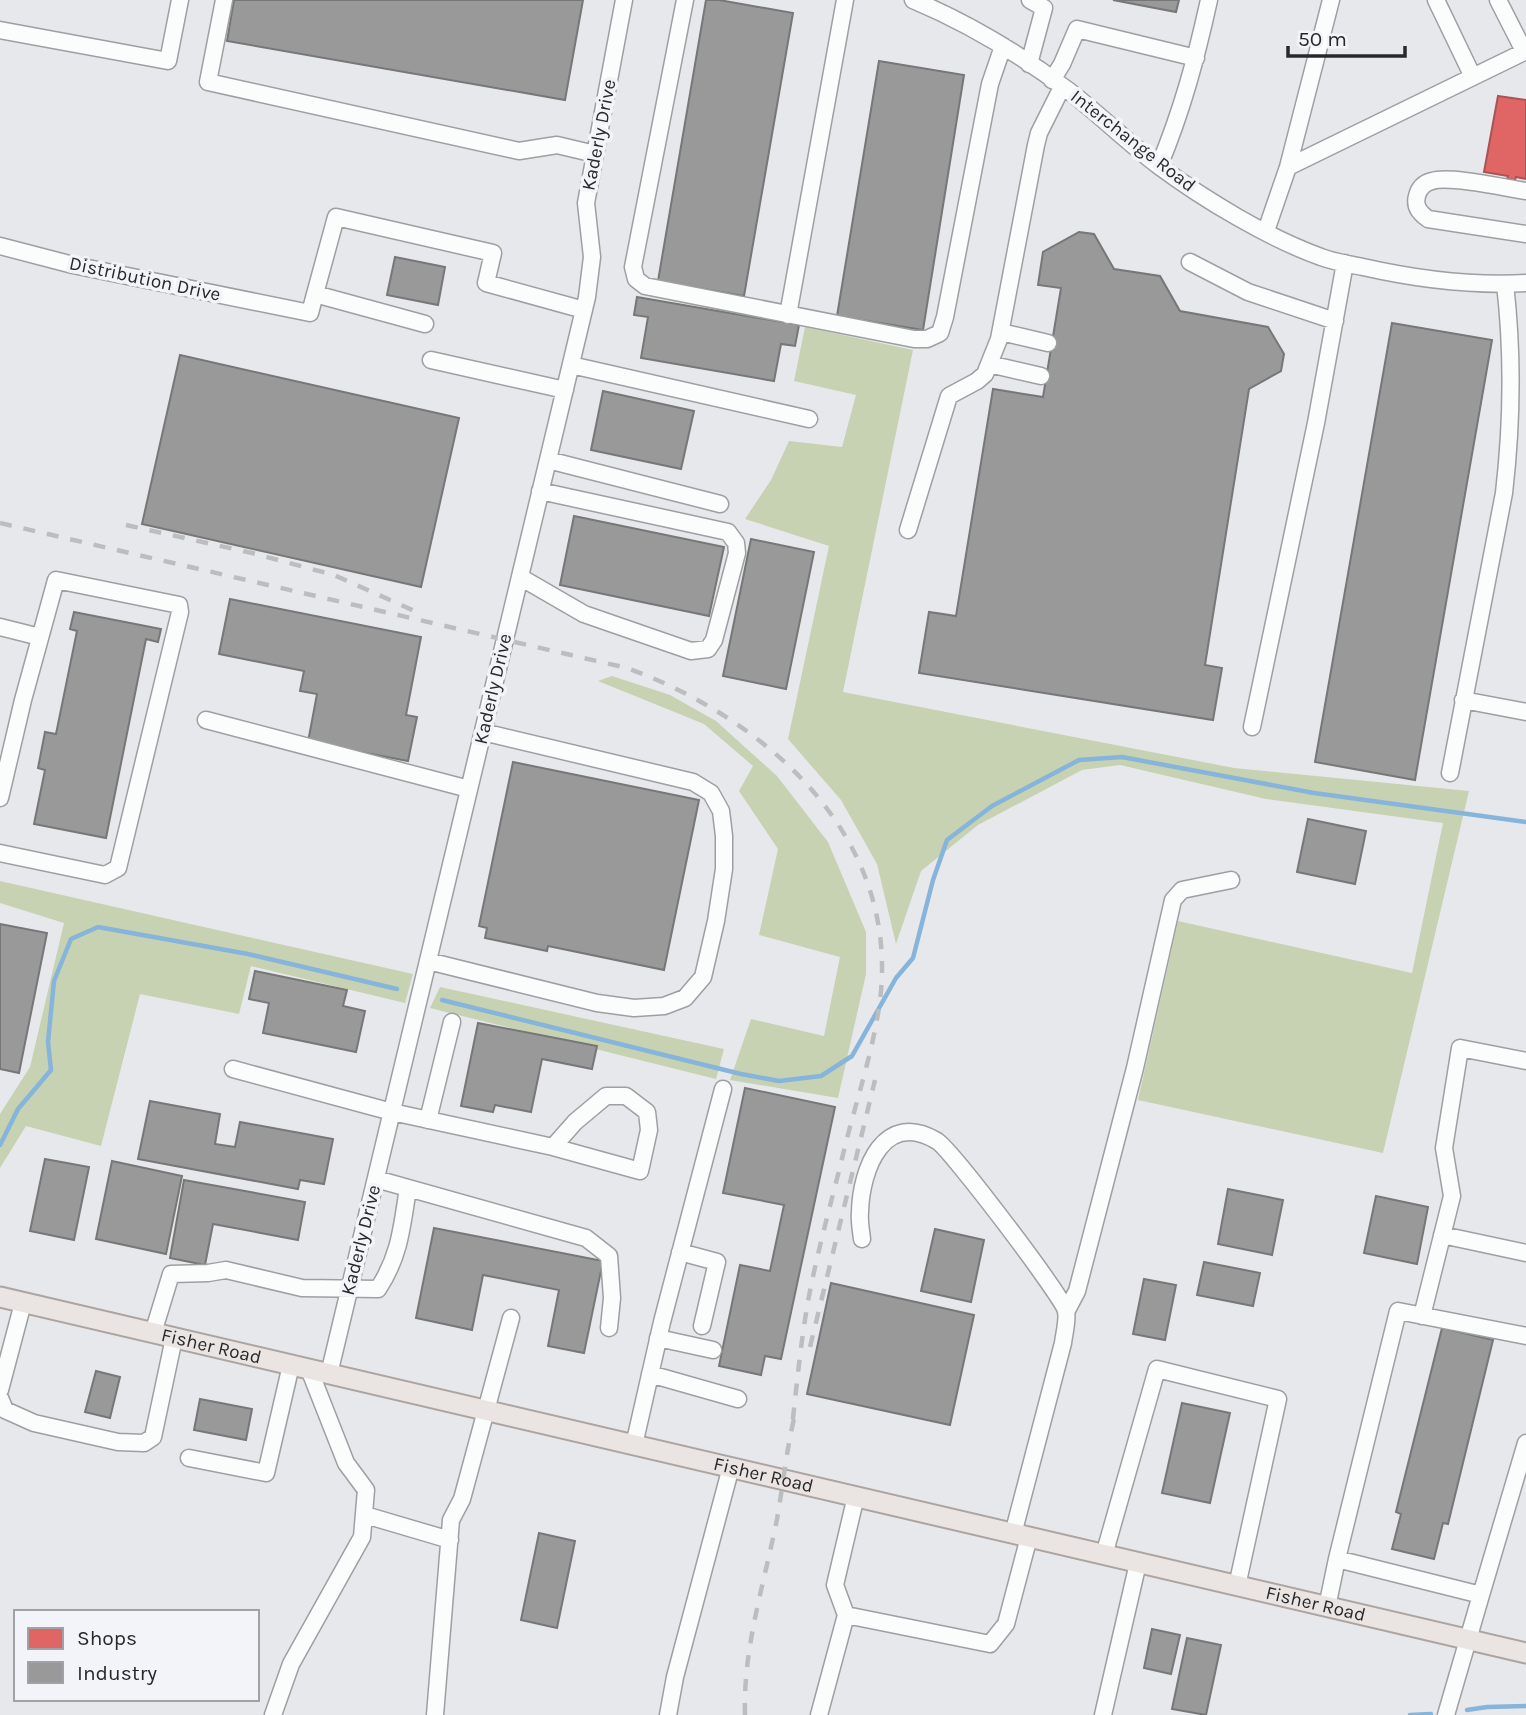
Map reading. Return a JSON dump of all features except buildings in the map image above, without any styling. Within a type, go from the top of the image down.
[{"type":"main road","name":"Fisher Road","points":[[0,1297],[1526,1653]]},
{"type":"street","points":[[0,30],[168,61],[180,0]]},
{"type":"street","points":[[224,0],[208,82],[519,151],[556,145],[595,154]]},
{"type":"street","name":"Kaderly Drive","points":[[329,1374],[584,310],[592,271],[586,202],[624,0]]},
{"type":"street","points":[[685,0],[633,267],[636,279],[645,286],[914,339],[927,339],[940,333],[945,317],[990,84],[1003,46]]},
{"type":"street","points":[[788,315],[845,0]]},
{"type":"street","name":"Interchange Road","points":[[913,0],[942,5],[1003,46],[1057,83],[1159,166],[1209,200],[1322,257],[1404,276],[1491,285],[1526,283]]},
{"type":"street","points":[[1029,64],[1044,8],[1030,0]]},
{"type":"street","points":[[1159,166],[1178,122],[1209,0]]},
{"type":"street","points":[[1266,231],[1288,167],[1331,0]]},
{"type":"street","points":[[1436,0],[1473,77]]},
{"type":"street","points":[[1288,167],[1525,51],[1498,0]]},
{"type":"street","points":[[908,530],[949,396],[985,374],[1001,332],[1039,132],[1077,29],[1196,58]]},
{"type":"street","points":[[1526,191],[1439,179],[1424,184],[1418,191],[1416,202],[1419,212],[1428,219],[1526,234]]},
{"type":"street","points":[[425,324],[315,294],[336,217],[493,253],[486,283],[584,310]]},
{"type":"street","name":"Distribution Drive","points":[[0,246],[73,265],[310,313],[315,294]]},
{"type":"street","points":[[1190,262],[1248,292],[1335,321]]},
{"type":"street","points":[[1252,727],[1316,423],[1345,263]]},
{"type":"street","points":[[1450,773],[1504,493],[1509,449],[1509,321],[1505,284]]},
{"type":"street","points":[[1001,332],[1048,343]]},
{"type":"street","points":[[431,360],[565,390]]},
{"type":"street","points":[[989,364],[1041,376]]},
{"type":"street","points":[[571,365],[809,419]]},
{"type":"street","points":[[548,460],[720,504]]},
{"type":"street","points":[[520,577],[584,614],[691,651],[708,649],[714,640],[737,553],[736,543],[729,532],[540,491]]},
{"type":"street","points":[[0,798],[56,580],[178,605],[180,612],[118,868],[105,875],[0,853]]},
{"type":"street","points":[[0,627],[40,637]]},
{"type":"street","points":[[1463,700],[1526,712]]},
{"type":"street","points":[[206,720],[469,789]]},
{"type":"street","points":[[428,961],[597,1003],[634,1007],[664,1006],[685,998],[703,977],[724,869],[721,811],[711,793],[693,782],[483,732]]},
{"type":"street","points":[[846,1615],[990,1644],[1006,1624],[1021,1536],[1063,1343],[1066,1312],[1077,1291],[1135,1068],[1172,900],[1182,890],[1231,880]]},
{"type":"street","points":[[428,1120],[452,1021]]},
{"type":"street","points":[[1422,1316],[1452,1196],[1444,1148],[1460,1048],[1526,1061]]},
{"type":"street","points":[[233,1069],[393,1112],[553,1147],[640,1171],[649,1130],[647,1112],[626,1096],[606,1096],[575,1122],[553,1147]]},
{"type":"street","points":[[634,1445],[658,1338],[723,1089]]},
{"type":"street","points":[[862,1239],[860,1213],[864,1184],[875,1152],[888,1137],[909,1131],[938,1141],[1051,1285],[1066,1312]]},
{"type":"street","points":[[376,1179],[586,1238],[609,1256],[612,1298],[609,1328]]},
{"type":"street","points":[[153,1333],[171,1274],[226,1270],[302,1288],[378,1289],[391,1269],[401,1235],[408,1188]]},
{"type":"street","points":[[1442,1235],[1526,1253]]},
{"type":"street","points":[[680,1252],[717,1262],[702,1326]]},
{"type":"street","points":[[0,1390],[23,1303]]},
{"type":"street","points":[[1327,1606],[1398,1311],[1526,1336]]},
{"type":"street","points":[[435,1715],[452,1520],[462,1499],[488,1410],[511,1318]]},
{"type":"street","points":[[2,1406],[34,1423],[118,1442],[144,1443],[153,1437],[174,1338]]},
{"type":"street","points":[[658,1338],[713,1350]]},
{"type":"street","points":[[189,1458],[266,1473],[300,1367]]},
{"type":"street","points":[[273,1715],[291,1664],[362,1537],[365,1515],[366,1490],[346,1464],[300,1367]]},
{"type":"street","points":[[1104,1555],[1157,1369],[1278,1399],[1237,1586]]},
{"type":"street","points":[[650,1374],[738,1399]]},
{"type":"street","points":[[1446,1715],[1526,1443]]},
{"type":"street","points":[[668,1715],[731,1467]]},
{"type":"street","points":[[820,1715],[846,1615],[835,1585],[856,1496]]},
{"type":"street","points":[[365,1515],[450,1540]]},
{"type":"street","points":[[1337,1559],[1481,1595]]},
{"type":"street","points":[[1103,1715],[1138,1563]]},
{"type":"green space","points":[[805,327],[913,350],[843,692],[1234,768],[1469,791],[1383,1153],[1138,1100],[1178,921],[1412,973],[1443,823],[1266,799],[1120,765],[1082,770],[978,825],[921,871],[896,944],[877,864],[841,800],[788,739],[829,546],[745,519],[771,480],[789,441],[842,447],[856,395],[794,381]]},
{"type":"green space","points":[[612,676],[670,695],[716,721],[777,776],[828,842],[866,932],[866,974],[838,1098],[730,1080],[751,1019],[824,1036],[840,957],[759,935],[778,849],[739,791],[753,766],[704,724],[598,681]]},
{"type":"green space","points":[[0,881],[413,974],[405,1003],[251,966],[239,1014],[140,994],[101,1146],[26,1126],[0,1168],[0,1114],[30,1067],[64,923],[0,903]]},
{"type":"green space","points":[[440,987],[724,1049],[716,1079],[430,1008]]},
{"type":"waterway","points":[[442,1000],[741,1074],[779,1081],[821,1076],[852,1056],[896,978],[913,958],[933,880],[947,840],[992,806],[1079,760],[1122,757],[1314,793],[1526,822]]},
{"type":"waterway","points":[[0,1145],[18,1109],[51,1070],[48,1042],[54,981],[71,939],[98,927],[248,954],[397,989]]},
{"type":"waterway","points":[[1467,1710],[1526,1706]]},
{"type":"waterway","points":[[1410,1715],[1431,1714]]},
{"type":"railway","points":[[0,523],[627,668],[675,688],[722,714],[765,745],[804,781],[836,822],[861,867],[877,917],[882,971],[874,1035],[809,1296],[792,1427]]},
{"type":"railway","points":[[126,525],[252,553],[334,575],[419,613]]},
{"type":"railway","points":[[810,1347],[875,1080]]},
{"type":"railway","points":[[745,1715],[747,1665],[755,1616],[777,1519],[794,1419]]}]
